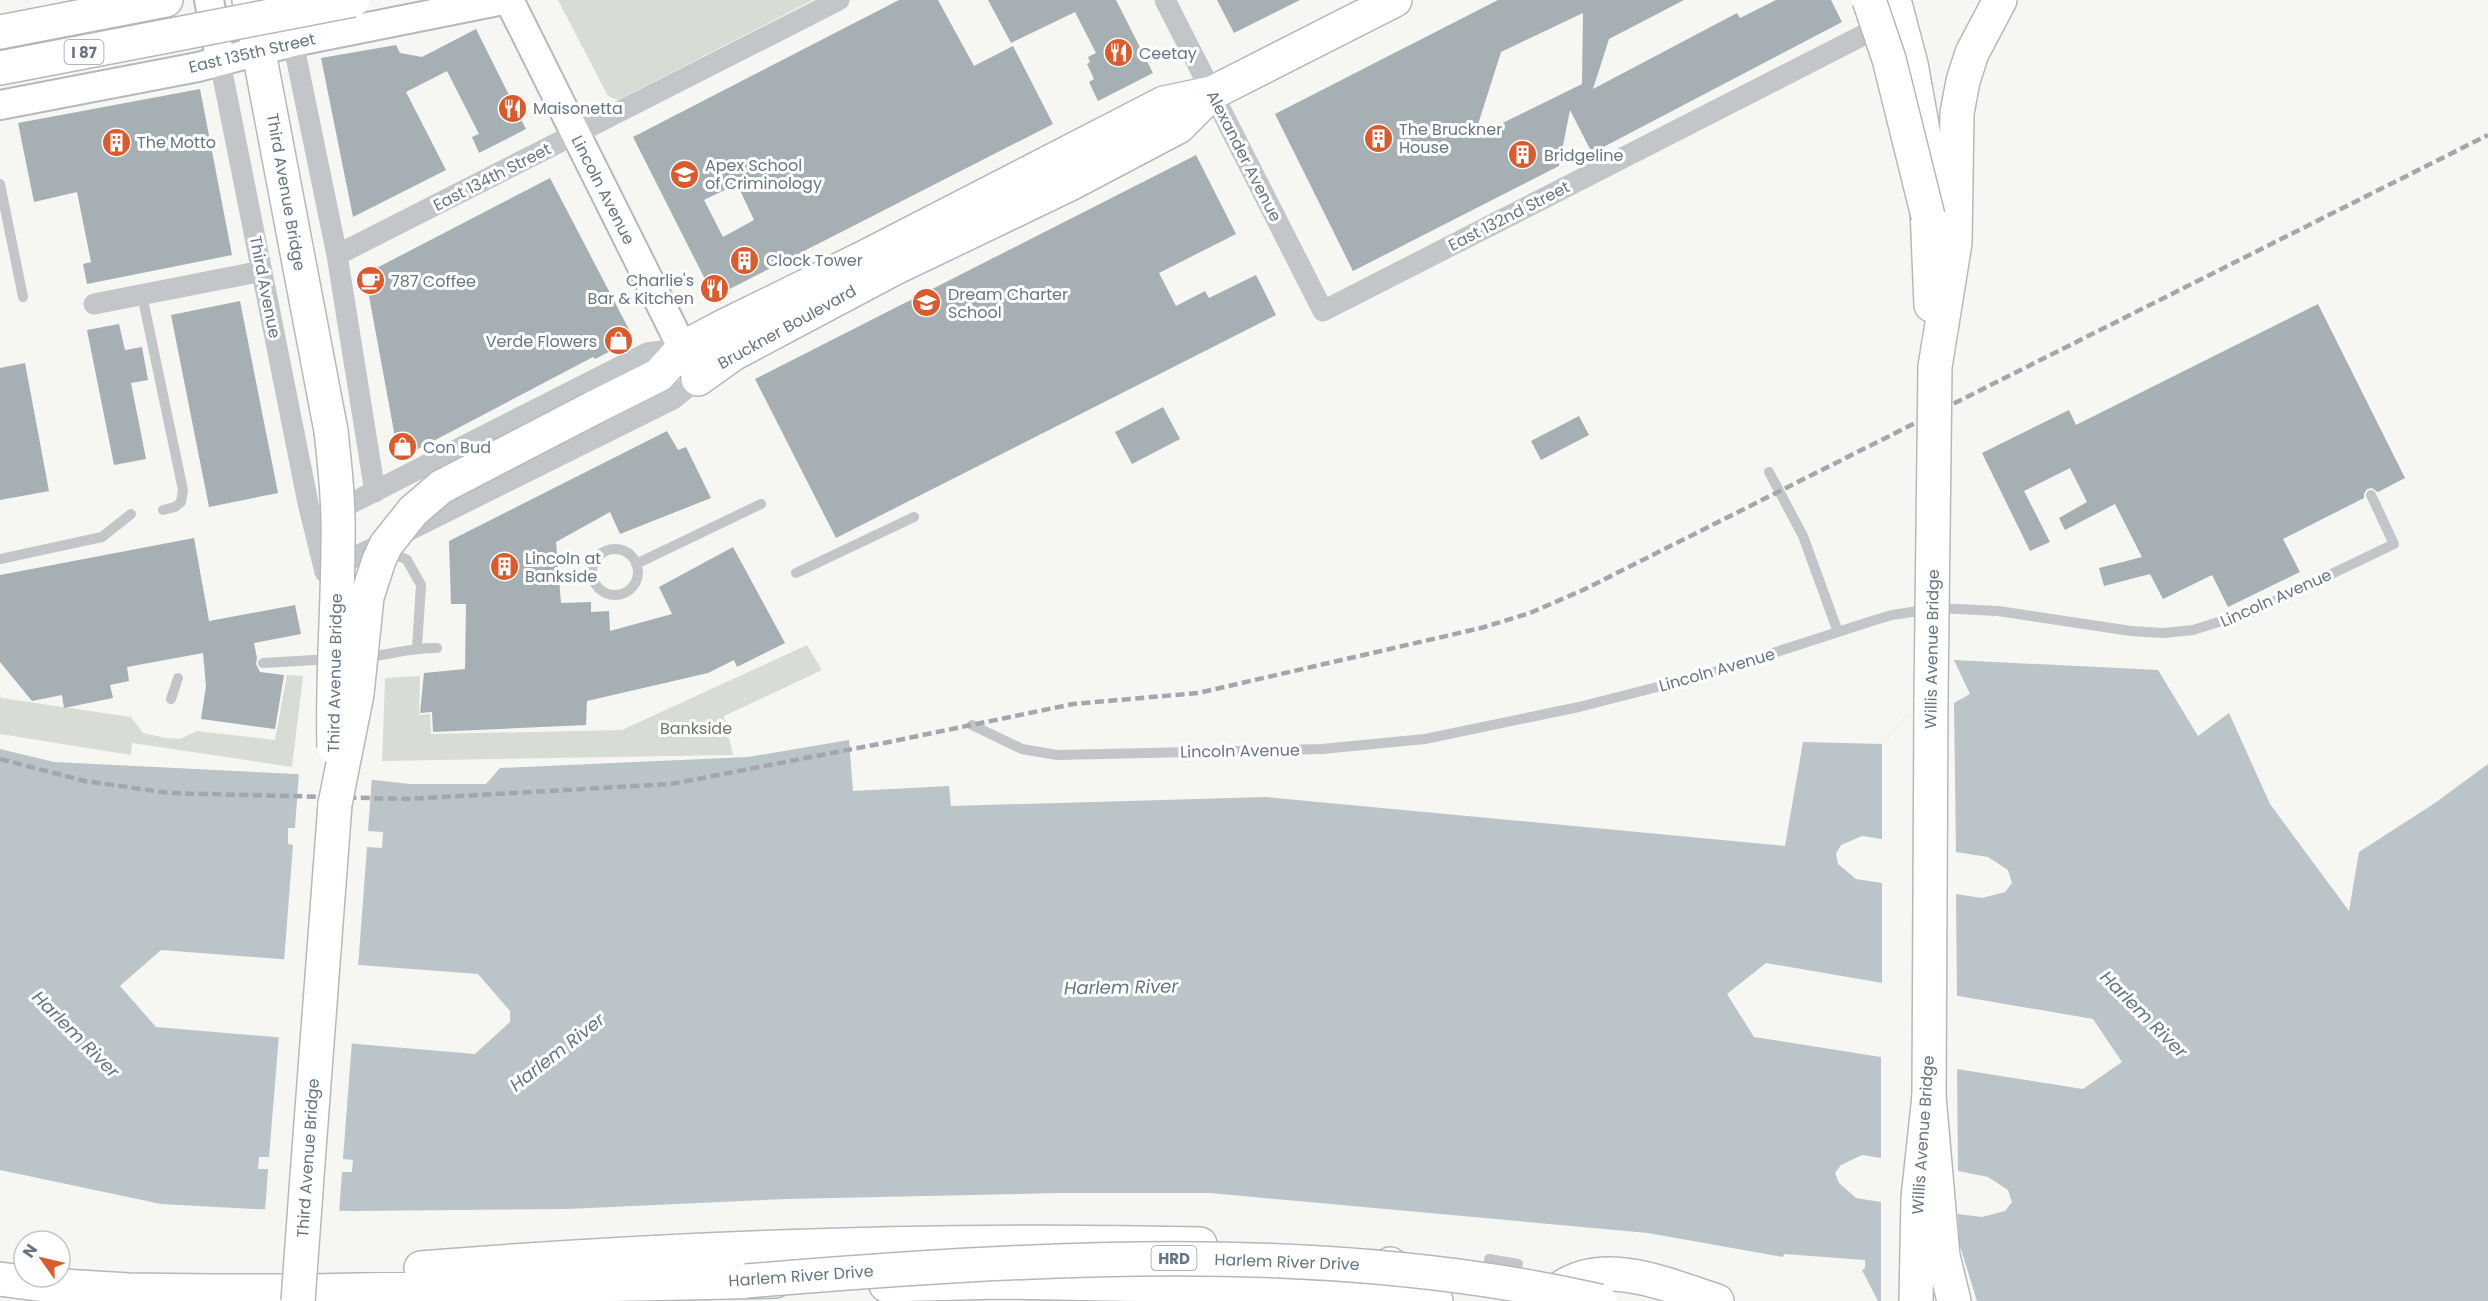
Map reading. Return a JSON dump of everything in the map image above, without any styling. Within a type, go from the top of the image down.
[{"type":"main road","name":"Third Avenue","points":[[209,0],[220,62]]},
{"type":"main road","name":"Third Avenue Bridge","points":[[249,0],[331,431],[337,497],[338,541],[332,694],[335,804],[304,1296]]},
{"type":"main road","points":[[281,0],[293,42]]},
{"type":"main road","name":"I 87","points":[[0,68],[353,0]]},
{"type":"main road","name":"East 135th Street","points":[[0,105],[220,62],[293,42],[503,0]]},
{"type":"main road","name":"Lincoln Avenue","points":[[509,0],[698,379]]},
{"type":"main road","name":"Bruckner Boulevard","points":[[683,348],[1164,103],[1212,93],[1395,0]]},
{"type":"main road","points":[[1935,367],[1955,243],[1957,113],[1963,81],[1972,53],[2000,0]]},
{"type":"main road","name":"I 87","points":[[0,32],[162,1]]},
{"type":"main road","name":"Willis Avenue Bridge","points":[[1884,7],[1889,58],[1928,216],[1935,367],[1929,1096],[1918,1198],[1916,1301]]},
{"type":"main road","name":"Bruckner Boulevard","points":[[698,379],[733,354],[892,269],[1070,184],[1178,127],[1212,93]]},
{"type":"main road","points":[[335,804],[357,693],[367,597],[386,545],[413,511],[441,487],[660,375],[683,348]]},
{"type":"main road","points":[[1929,1096],[1944,1256],[1954,1301]]},
{"type":"main road","points":[[304,1296],[411,1269],[581,1255],[738,1247],[1102,1241],[1267,1245],[1346,1250],[1390,1264],[1419,1284],[1436,1301]]},
{"type":"main road","name":"Harlem River Drive","points":[[0,1279],[46,1285],[129,1290],[304,1296],[746,1281],[913,1268],[1115,1260],[1244,1259],[1340,1263],[1475,1277],[1600,1301]]},
{"type":"main road","points":[[1546,1301],[1562,1286],[1573,1281],[1609,1273],[1646,1279],[1717,1301]]},
{"type":"main road","points":[[746,1281],[889,1285],[998,1282],[1165,1285],[1406,1301]]},
{"type":"main road","points":[[873,1301],[965,1297],[1007,1301]]},
{"type":"street","name":"East 134th Street","points":[[337,255],[839,0]]},
{"type":"street","name":"Alexander Avenue","points":[[1165,0],[1323,311]]},
{"type":"street","points":[[1880,0],[1884,7]]},
{"type":"street","name":"East 132nd Street","points":[[1323,311],[1884,7]]},
{"type":"street","points":[[293,42],[337,255],[375,492]]},
{"type":"street","name":"Third Avenue","points":[[220,62],[313,523],[325,572]]},
{"type":"street","points":[[94,304],[262,271]]},
{"type":"street","name":"Bruckner Boulevard","points":[[313,523],[647,352],[683,348]]},
{"type":"street","name":"Bruckner Boulevard","points":[[325,572],[673,399],[698,379]]},
{"type":"lane","points":[[0,184],[23,297]]},
{"type":"lane","points":[[142,295],[183,490],[182,502],[175,507],[163,510]]},
{"type":"lane","points":[[1769,472],[1803,536],[1838,632]]},
{"type":"lane","name":"Lincoln Avenue","points":[[972,725],[1022,748],[1057,755],[1300,750],[1373,745],[1455,734],[1579,707],[1730,668],[1892,615],[1955,608],[1998,611],[2131,631],[2177,632],[2209,627],[2267,605],[2394,544],[2371,495]]},
{"type":"lane","points":[[636,564],[761,504]]},
{"type":"lane","points":[[0,559],[102,537],[130,514]]},
{"type":"lane","points":[[796,573],[914,517]]},
{"type":"lane","points":[[378,546],[407,560],[421,585],[417,647]]},
{"type":"lane","points":[[620,550],[627,553],[636,564],[636,579],[633,586],[620,594],[605,593],[594,583],[592,568],[595,561],[606,551],[620,550]]},
{"type":"lane","points":[[263,663],[391,655],[417,647],[436,648]]},
{"type":"lane","points":[[171,699],[178,678]]},
{"type":"lane","points":[[1489,1259],[1518,1264]]},
{"type":"green space","points":[[558,0],[813,0],[618,100],[608,96]]},
{"type":"green space","name":"Bankside","points":[[807,645],[822,670],[724,716],[733,755],[382,761],[385,678],[420,676],[419,715],[430,714],[431,734],[622,730]]},
{"type":"green space","points":[[287,675],[303,676],[292,767],[132,743],[131,755],[0,734],[0,694],[1,698],[131,717],[143,733],[166,738],[180,739],[197,731],[275,740]]},
{"type":"water","name":"Harlem River","points":[[1954,660],[2158,670],[2198,736],[2229,713],[2270,804],[2349,911],[2359,852],[2435,803],[2488,764],[2488,1301],[1878,1301],[1862,1270],[1865,1268],[1865,1260],[1784,1254],[1783,1257],[1648,1233],[1210,1193],[1059,1193],[786,1199],[567,1209],[352,1211],[161,1204],[0,1170],[0,749],[54,762],[336,776],[410,784],[486,784],[500,768],[748,757],[849,740],[853,791],[949,786],[951,806],[1266,797],[1785,846],[1803,742],[1882,744]],"holes":[[[161,950],[478,974],[510,1011],[510,1022],[475,1054],[156,1027],[120,986]],[[1766,963],[2093,1019],[2122,1062],[2083,1089],[1754,1037],[1727,994]]]},
{"type":"pier","points":[[1954,660],[1970,694],[1954,703],[1956,852],[1988,857],[2008,870],[2012,883],[2005,892],[1982,898],[1956,894],[1957,999],[1882,986],[1882,883],[1856,879],[1838,864],[1836,854],[1841,845],[1862,836],[1882,839],[1882,744]]},
{"type":"pier","points":[[299,771],[372,777],[368,831],[383,832],[382,848],[367,847],[358,968],[284,962],[293,845],[288,844],[288,828],[295,828]]},
{"type":"pier","points":[[279,1035],[352,1041],[343,1159],[353,1160],[352,1172],[342,1172],[339,1214],[265,1212],[268,1169],[258,1169],[259,1157],[269,1157]]},
{"type":"pier","points":[[1881,1054],[1957,1066],[1958,1171],[1988,1177],[2008,1190],[2012,1202],[2005,1211],[1982,1217],[1958,1214],[1959,1243],[1977,1301],[1881,1301],[1881,1202],[1856,1198],[1839,1183],[1835,1173],[1841,1165],[1862,1155],[1881,1158]]},
{"type":"building","points":[[899,0],[938,0],[974,66],[1013,46],[1053,124],[714,297],[633,137]],"holes":[[[737,184],[754,220],[723,237],[704,200]]]},
{"type":"building","points":[[988,0],[1116,0],[1153,73],[1098,101],[1089,82],[1094,79],[1087,64],[1090,62],[1088,57],[1096,53],[1075,12],[1011,43]]},
{"type":"building","points":[[1217,0],[1300,0],[1234,33]]},
{"type":"building","points":[[1498,0],[1684,0],[1609,39],[1593,89],[1737,13],[1740,18],[1776,0],[1831,0],[1842,22],[1592,153],[1570,110],[1559,166],[1353,271],[1275,114]],"holes":[[[1583,13],[1582,84],[1474,137],[1501,52]]]},
{"type":"building","points":[[476,29],[526,129],[479,153],[472,137],[479,134],[447,71],[406,92],[446,170],[353,217],[321,58],[396,45],[400,53],[422,57]]},
{"type":"building","points":[[200,89],[232,255],[87,284],[83,264],[91,262],[77,192],[34,202],[18,123]]},
{"type":"building","points":[[1196,155],[1236,234],[1159,273],[1176,306],[1205,291],[1209,298],[1256,275],[1276,315],[836,538],[755,379]]},
{"type":"building","points":[[550,178],[634,339],[595,359],[593,357],[399,459],[365,274]]},
{"type":"building","points":[[240,301],[278,493],[209,507],[171,315]]},
{"type":"building","points":[[2318,304],[2405,478],[2378,492],[2372,488],[2367,489],[2364,498],[2283,539],[2300,572],[2228,607],[2212,575],[2163,599],[2150,574],[2104,586],[2099,568],[2142,557],[2115,504],[2065,530],[2059,518],[2087,502],[2070,468],[2024,491],[2050,542],[2030,551],[1982,453],[2069,410],[2076,425]]},
{"type":"building","points":[[119,324],[125,350],[142,347],[148,380],[131,383],[146,459],[114,465],[87,330]]},
{"type":"building","points":[[25,363],[49,491],[0,500],[0,368]]},
{"type":"building","points":[[1163,407],[1180,439],[1132,464],[1115,432]]},
{"type":"building","points":[[1579,416],[1589,435],[1541,460],[1531,441]]},
{"type":"building","name":"Lincoln at Bankside","points":[[667,431],[678,450],[686,447],[711,498],[620,534],[610,512],[556,542],[561,603],[591,602],[591,612],[609,611],[610,631],[672,614],[659,587],[733,547],[785,643],[737,667],[734,660],[708,673],[587,701],[586,725],[433,732],[432,712],[420,713],[424,673],[465,669],[466,604],[451,604],[449,541]]},
{"type":"building","points":[[194,538],[209,621],[295,605],[301,634],[254,643],[256,664],[260,672],[284,675],[275,729],[201,719],[206,686],[203,653],[127,667],[129,681],[110,685],[113,698],[64,708],[62,695],[32,701],[0,662],[0,575]]},
{"type":"railway","points":[[0,759],[85,781],[169,793],[408,799],[671,784],[1073,704],[1198,693],[1481,628],[1530,613],[1583,590],[2488,135]]},
{"type":"place","name":"Ceetay","points":[[1118,53]]},
{"type":"place","name":"Maisonetta","points":[[512,108]]},
{"type":"place","name":"The Bruckner House","points":[[1378,138]]},
{"type":"place","name":"The Motto","points":[[116,142]]},
{"type":"place","name":"Bridgeline","points":[[1523,155]]},
{"type":"place","name":"Apex School of Criminology","points":[[684,174]]},
{"type":"place","name":"Clock Tower","points":[[745,260]]},
{"type":"place","name":"787 Coffee","points":[[370,281]]},
{"type":"place","name":"Charlie's Bar & Kitchen","points":[[715,289]]},
{"type":"place","name":"Dream Charter School","points":[[927,303]]},
{"type":"place","name":"Verde Flowers","points":[[618,341]]},
{"type":"place","name":"Con Bud","points":[[402,447]]},
{"type":"place","name":"Lincoln at Bankside","points":[[504,567]]}]
